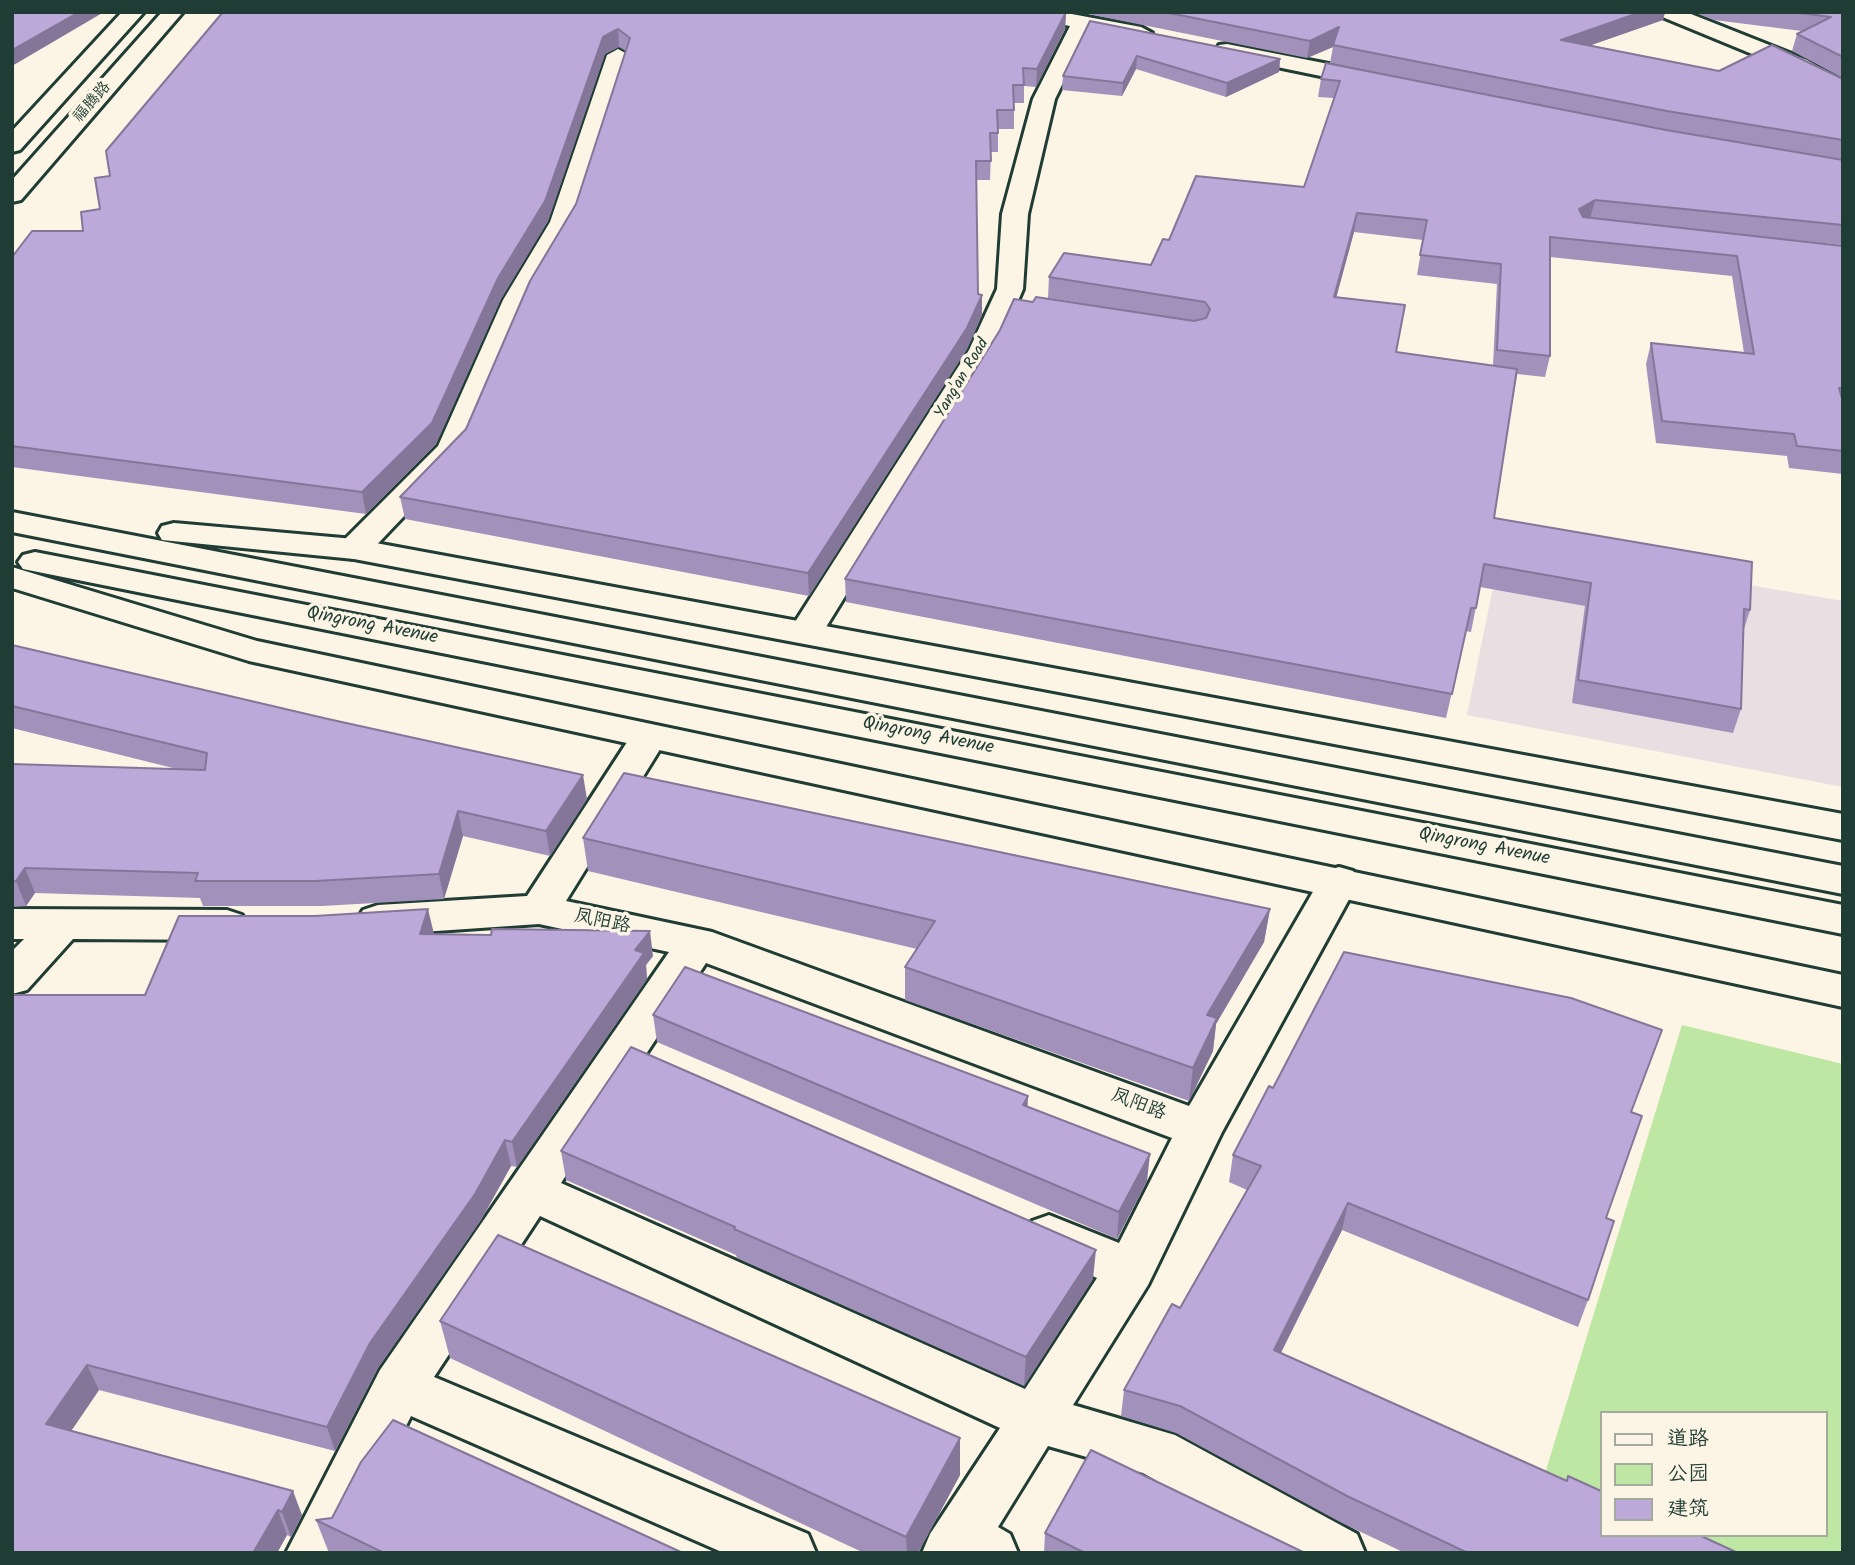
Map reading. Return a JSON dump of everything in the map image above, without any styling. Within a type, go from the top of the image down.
[{"type":"main road","name":"福腾路","points":[[12,145],[134,12]]},
{"type":"main road","name":"福腾路","points":[[12,195],[173,12]]},
{"type":"main road","points":[[1029,12],[1163,38]]},
{"type":"main road","points":[[1667,12],[1800,65],[1843,90]]},
{"type":"main road","name":"Yang'an Road","points":[[806,633],[983,350],[1017,304],[1010,289],[1015,214],[1044,99],[1082,22]]},
{"type":"main road","points":[[1202,46],[1391,84]]},
{"type":"main road","points":[[354,550],[452,450],[517,300],[563,222],[618,55]]},
{"type":"main road","points":[[12,522],[291,541],[354,550],[1843,827]]},
{"type":"main road","name":"Qingrong Avenue","points":[[12,522],[1843,880]]},
{"type":"main road","name":"Qingrong Avenue","points":[[12,557],[1843,920]]},
{"type":"main road","points":[[12,577],[249,650],[648,738],[1339,881],[1843,990]]},
{"type":"main road","points":[[539,910],[648,738]]},
{"type":"main road","points":[[967,1547],[1036,1419],[1130,1270],[1200,1129],[1339,881]]},
{"type":"main road","name":"凤阳路","points":[[335,923],[539,910],[697,943],[1200,1129]]},
{"type":"main road","points":[[12,924],[266,925]]},
{"type":"main road","points":[[12,979],[60,926]]},
{"type":"main road","points":[[314,1553],[399,1386],[531,1191],[642,1057],[697,943]]},
{"type":"main road","points":[[531,1191],[1036,1419],[1156,1452],[1337,1553]]},
{"type":"main road","points":[[1016,1220],[1130,1270]]},
{"type":"main road","points":[[399,1386],[788,1553]]},
{"type":"shaded area","points":[[1502,543],[1843,601],[1843,787],[1467,715]]},
{"type":"green space","points":[[1682,1025],[1843,1064],[1843,1553],[1704,1553],[1669,1537],[1827,1537],[1827,1411],[1600,1411],[1600,1507],[1543,1480]]},
{"type":"building","points":[[12,12],[79,12],[12,50]]},
{"type":"building","points":[[223,12],[1066,12],[1037,69],[1023,68],[1024,85],[1013,85],[1014,110],[997,110],[998,133],[990,133],[991,161],[976,161],[978,294],[982,295],[967,328],[808,573],[400,497],[466,429],[530,281],[576,204],[630,38],[618,29],[603,37],[545,201],[498,278],[432,423],[362,492],[12,446],[12,257],[32,231],[83,231],[81,212],[100,209],[95,178],[110,176],[106,151]]},
{"type":"building","points":[[1164,12],[1641,12],[1561,40],[1719,71],[1772,45],[1843,79],[1843,140],[1667,111],[1333,45],[1339,27],[1310,41]]},
{"type":"building","points":[[1792,12],[1843,12],[1843,57],[1797,34],[1831,17]]},
{"type":"building","points":[[1090,21],[1280,59],[1227,83],[1137,56],[1123,83],[1063,76]]},
{"type":"building","points":[[1326,63],[1666,130],[1843,160],[1843,225],[1595,200],[1579,209],[1583,217],[1843,246],[1843,388],[1839,388],[1843,402],[1843,451],[1797,446],[1794,434],[1662,421],[1651,343],[1754,354],[1737,256],[1550,237],[1550,356],[1497,350],[1501,264],[1420,255],[1427,220],[1357,213],[1334,297],[1405,305],[1396,352],[1517,369],[1494,518],[1752,562],[1750,610],[1744,609],[1741,709],[1578,680],[1591,583],[1484,564],[1476,608],[1471,608],[1452,694],[845,579],[1000,330],[1014,299],[1033,302],[1036,297],[1194,321],[1206,318],[1210,309],[1205,302],[1049,277],[1064,253],[1151,265],[1163,239],[1169,240],[1196,176],[1304,187],[1340,81],[1321,79]]},
{"type":"building","points":[[12,645],[583,775],[546,831],[458,811],[439,874],[315,881],[195,881],[198,873],[25,868],[16,881],[12,882],[12,764],[205,770],[207,753],[12,706]]},
{"type":"building","points":[[624,773],[1270,909],[1207,1015],[1217,1018],[1193,1068],[905,967],[935,921],[583,838]]},
{"type":"building","points":[[428,909],[420,934],[491,935],[492,929],[650,931],[635,950],[644,953],[512,1142],[505,1140],[475,1194],[370,1343],[327,1427],[87,1365],[46,1424],[293,1491],[282,1512],[278,1510],[253,1553],[12,1553],[12,995],[145,995],[179,916],[315,916]]},
{"type":"building","points":[[1344,952],[1571,998],[1662,1030],[1631,1112],[1642,1116],[1606,1218],[1614,1221],[1588,1300],[1348,1203],[1274,1350],[1567,1481],[1568,1476],[1600,1491],[1600,1537],[1703,1537],[1738,1553],[1468,1553],[1347,1496],[1180,1406],[1124,1390],[1172,1304],[1180,1308],[1261,1166],[1233,1155],[1269,1086],[1273,1088]]},
{"type":"building","points":[[685,967],[1028,1096],[1023,1105],[1150,1154],[1119,1212],[653,1015]]},
{"type":"building","points":[[631,1047],[1096,1250],[1026,1357],[561,1151]]},
{"type":"building","points":[[498,1235],[960,1438],[906,1537],[440,1321]]},
{"type":"building","points":[[393,1420],[683,1553],[384,1553],[316,1520],[332,1518],[361,1462]]},
{"type":"building","points":[[1091,1450],[1305,1553],[1085,1553],[1045,1533]]}]
